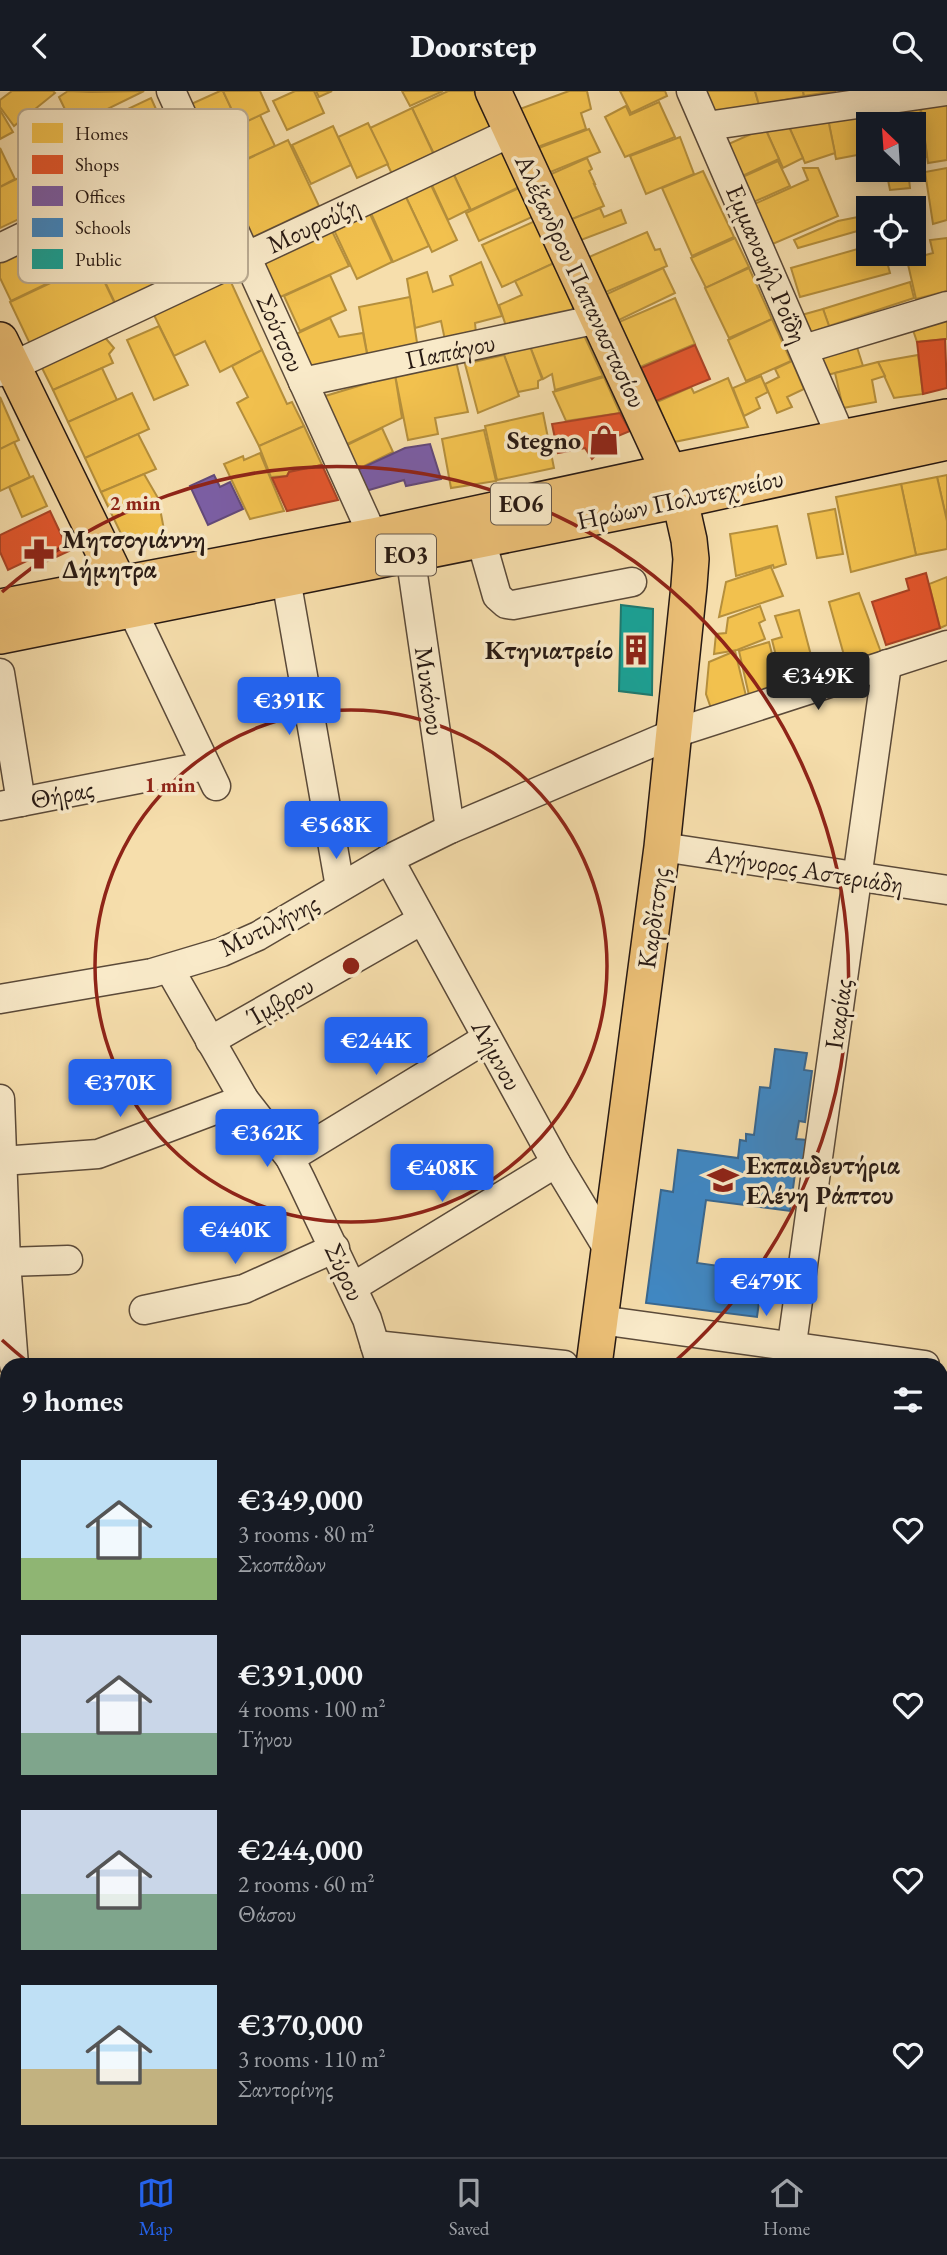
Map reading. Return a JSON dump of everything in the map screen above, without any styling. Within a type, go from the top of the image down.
[{"type":"main road","name":"Αλέξανδρου Παπαναστασίου","points":[[493,91],[674,486]]},
{"type":"main road","points":[[4,359],[126,597]]},
{"type":"main road","name":"Ηρώων Πολυτεχνείου","points":[[0,607],[126,597],[286,579],[481,540],[841,437],[947,417]]},
{"type":"main road","name":"Ηρώων Πολυτεχνείου","points":[[0,636],[126,597],[373,536],[947,442]]},
{"type":"main road","name":"Καρδίτσης","points":[[595,1358],[662,847],[691,559],[674,486]]},
{"type":"street","name":"Εμμανουήλ Ροΐδη","points":[[691,91],[841,437]]},
{"type":"street","points":[[707,126],[947,91]]},
{"type":"street","name":"Μουρούζη","points":[[248,256],[512,132]]},
{"type":"street","points":[[0,248],[18,239]]},
{"type":"street","name":"Σούτσου","points":[[248,261],[373,536]]},
{"type":"street","name":"Μουρούζη","points":[[4,359],[184,283]]},
{"type":"street","points":[[804,349],[947,306]]},
{"type":"street","name":"Παπάγου","points":[[303,382],[598,319]]},
{"type":"street","points":[[481,540],[497,596],[506,604],[513,605],[632,582]]},
{"type":"street","name":"Μυκόνου","points":[[410,554],[450,829]]},
{"type":"street","points":[[286,579],[340,887]]},
{"type":"street","name":"Θήρας","points":[[10,804],[211,776],[126,597]]},
{"type":"street","name":"Μυτιλήνης","points":[[0,999],[170,970],[222,952],[258,936],[389,859],[450,829],[675,733],[947,645]]},
{"type":"street","name":"Ικαρίας","points":[[790,1356],[887,664]]},
{"type":"street","points":[[0,673],[10,804]]},
{"type":"street","name":"Αγήνορος Αστεριάδη","points":[[662,847],[947,890]]},
{"type":"street","name":"Λήμνου","points":[[389,859],[556,1163],[608,1249]]},
{"type":"street","name":"Ίμβρου","points":[[210,1041],[422,919]]},
{"type":"street","name":"Σύρου","points":[[170,970],[244,1099],[290,1158],[353,1287],[378,1355]]},
{"type":"street","points":[[290,1158],[487,1038]]},
{"type":"street","points":[[0,1099],[6,1262],[13,1358]]},
{"type":"street","points":[[2,1161],[97,1153],[244,1099]]},
{"type":"street","points":[[353,1287],[556,1163]]},
{"type":"street","points":[[144,1310],[244,1289],[335,1248]]},
{"type":"street","points":[[6,1262],[68,1260]]},
{"type":"street","points":[[600,1320],[790,1356],[820,1358]]},
{"type":"street","points":[[378,1355],[434,1358]]},
{"type":"building: Homes","points":[[12,91],[55,93],[35,109],[18,109],[18,123],[14,126],[0,107],[0,100]]},
{"type":"building: Homes","points":[[68,91],[144,91],[107,109],[65,109],[59,97]]},
{"type":"building: Homes","points":[[223,91],[231,109],[191,109],[189,105]]},
{"type":"building: Homes","points":[[223,91],[260,91],[269,111],[248,121],[248,109],[231,109]]},
{"type":"building: Homes","points":[[295,91],[314,91],[324,113],[287,130],[273,101]]},
{"type":"building: Homes","points":[[316,91],[332,91],[319,97]]},
{"type":"building: Homes","points":[[402,91],[443,91],[410,106]]},
{"type":"building: Homes","points":[[448,91],[474,91],[492,130],[435,156],[412,108]]},
{"type":"building: Homes","points":[[569,91],[587,91],[591,109],[581,113],[586,129],[535,148],[517,110]]},
{"type":"building: Homes","points":[[620,91],[665,91],[667,96],[631,113]]},
{"type":"building: Homes","points":[[699,91],[755,91],[759,105],[710,116]]},
{"type":"building: Homes","points":[[755,91],[803,91],[804,96],[759,105]]},
{"type":"building: Homes","points":[[803,91],[836,91],[804,96]]},
{"type":"building: Homes","points":[[151,98],[156,109],[128,109]]},
{"type":"building: Homes","points":[[947,98],[947,160],[928,163],[926,112],[921,112],[920,102]]},
{"type":"building: Homes","points":[[919,100],[921,112],[899,112],[898,103]]},
{"type":"building: Homes","points":[[659,102],[675,137],[625,157],[605,117],[626,106],[630,115]]},
{"type":"building: Homes","points":[[883,106],[884,112],[868,112],[867,108]]},
{"type":"building: Homes","points":[[412,108],[434,155],[392,174],[370,128]]},
{"type":"building: Homes","points":[[0,110],[13,132],[0,139]]},
{"type":"building: Homes","points":[[868,110],[856,112],[856,155],[836,159],[827,114]]},
{"type":"building: Homes","points":[[827,114],[835,153],[805,163],[786,120]]},
{"type":"building: Homes","points":[[260,115],[275,146],[248,158],[248,121]]},
{"type":"building: Homes","points":[[786,120],[803,158],[783,168],[765,128]]},
{"type":"building: Homes","points":[[368,123],[388,164],[357,178],[338,137]]},
{"type":"building: Homes","points":[[333,126],[351,165],[311,184],[292,145]]},
{"type":"building: Homes","points":[[765,128],[779,159],[738,178],[724,146]]},
{"type":"building: Homes","points":[[589,129],[600,152],[548,173],[536,149]]},
{"type":"building: Homes","points":[[680,137],[694,174],[646,194],[630,156]]},
{"type":"building: Homes","points":[[288,140],[319,206],[251,238],[248,232],[248,159]]},
{"type":"building: Homes","points":[[0,148],[15,179],[0,187]]},
{"type":"building: Homes","points":[[502,150],[519,187],[471,210],[453,173]]},
{"type":"building: Homes","points":[[587,158],[592,169],[589,171],[604,206],[570,220],[549,175]]},
{"type":"building: Homes","points":[[778,161],[790,186],[749,204],[738,179]]},
{"type":"building: Homes","points":[[803,168],[818,168],[838,216],[768,246],[750,206],[808,180]]},
{"type":"building: Homes","points":[[947,168],[947,220],[933,224],[926,178],[926,172]]},
{"type":"building: Homes","points":[[703,171],[734,237],[692,256],[662,188]]},
{"type":"building: Homes","points":[[453,173],[470,209],[448,220],[431,183]]},
{"type":"building: Homes","points":[[18,178],[18,219],[0,228],[0,187]]},
{"type":"building: Homes","points":[[888,182],[909,182],[910,188],[890,190]]},
{"type":"building: Homes","points":[[430,183],[457,240],[432,252],[405,195]]},
{"type":"building: Homes","points":[[519,188],[532,217],[479,241],[466,213]]},
{"type":"building: Homes","points":[[405,195],[429,246],[393,262],[370,211]]},
{"type":"building: Homes","points":[[600,208],[604,217],[621,210],[626,223],[581,240],[572,219]]},
{"type":"building: Homes","points":[[369,212],[392,262],[357,279],[333,228]]},
{"type":"building: Homes","points":[[856,217],[856,231],[798,248],[794,240],[838,221]]},
{"type":"building: Homes","points":[[535,221],[554,263],[502,287],[482,245]]},
{"type":"building: Homes","points":[[331,229],[349,266],[278,298],[261,262]]},
{"type":"building: Homes","points":[[647,232],[655,250],[660,249],[667,266],[606,292],[589,257]]},
{"type":"building: Homes","points":[[735,238],[749,267],[706,288],[691,258]]},
{"type":"building: Homes","points":[[947,238],[947,291],[916,299],[908,266],[926,266],[926,255],[933,253],[930,240]]},
{"type":"building: Homes","points":[[18,246],[18,283],[48,283],[11,301],[0,278],[0,255]]},
{"type":"building: Homes","points":[[856,249],[856,266],[888,266],[890,273],[800,297],[791,268]]},
{"type":"building: Homes","points":[[481,262],[502,316],[475,323],[476,333],[445,340],[441,321],[415,328],[407,279],[427,272],[433,292],[453,285],[450,276]]},
{"type":"building: Homes","points":[[554,263],[574,305],[571,312],[507,329],[499,305],[522,295],[515,281]]},
{"type":"building: Homes","points":[[663,268],[675,293],[619,320],[607,294]]},
{"type":"building: Homes","points":[[749,268],[772,319],[729,338],[705,288]]},
{"type":"building: Homes","points":[[330,275],[346,310],[300,331],[284,296]]},
{"type":"building: Homes","points":[[910,282],[914,298],[829,326],[823,309]]},
{"type":"building: Homes","points":[[50,283],[105,283],[115,304],[30,344],[10,302]]},
{"type":"building: Homes","points":[[106,283],[164,283],[116,305]]},
{"type":"building: Homes","points":[[211,283],[231,283],[262,350],[220,372],[205,341],[174,356],[152,311]]},
{"type":"building: Homes","points":[[410,297],[418,349],[368,359],[359,307]]},
{"type":"building: Homes","points":[[675,298],[695,344],[640,367],[619,322]]},
{"type":"building: Homes","points":[[823,309],[829,326],[806,334],[798,316]]},
{"type":"building: Homes","points":[[947,314],[947,339],[917,342],[911,324]]},
{"type":"building: Homes","points":[[330,318],[339,337],[363,333],[368,359],[309,373],[292,336]]},
{"type":"building: Homes","points":[[772,319],[791,361],[746,381],[728,340]]},
{"type":"building: Homes","points":[[159,326],[188,385],[154,400],[127,340]]},
{"type":"building: Homes","points":[[581,329],[603,376],[555,390],[552,374],[543,379],[528,341]]},
{"type":"building: Homes","points":[[102,334],[114,348],[109,354],[113,363],[53,390],[39,362]]},
{"type":"building: Homes","points":[[528,341],[542,379],[538,381],[538,388],[518,392],[501,347]]},
{"type":"building: Homes","points":[[856,344],[863,366],[823,376],[815,355]]},
{"type":"building: Homes","points":[[262,350],[287,404],[292,402],[304,426],[259,446],[237,403],[248,397],[232,366]]},
{"type":"building: Homes","points":[[504,355],[519,396],[478,413],[465,364]]},
{"type":"building: Homes","points":[[918,355],[923,394],[894,398],[878,362]]},
{"type":"building: Homes","points":[[456,361],[468,412],[435,418],[438,434],[408,440],[395,375]]},
{"type":"building: Homes","points":[[792,361],[804,389],[787,397],[792,407],[777,413],[765,384],[779,377],[775,369]]},
{"type":"building: Homes","points":[[878,362],[885,376],[872,380],[876,402],[843,408],[835,373]]},
{"type":"building: Homes","points":[[102,368],[117,400],[68,422],[53,390]]},
{"type":"building: Homes","points":[[395,375],[402,418],[343,446],[322,397]]},
{"type":"building: Homes","points":[[761,376],[768,392],[756,398],[760,408],[744,416],[733,388]]},
{"type":"building: Homes","points":[[604,377],[620,413],[566,421],[553,392]]},
{"type":"building: Homes","points":[[728,378],[748,427],[674,442],[657,402],[691,387],[694,393]]},
{"type":"building: Homes","points":[[132,393],[149,429],[85,458],[68,422]]},
{"type":"building: Homes","points":[[0,397],[19,440],[0,449]]},
{"type":"building: Homes","points":[[543,413],[554,468],[497,480],[485,426]]},
{"type":"building: Homes","points":[[304,426],[322,465],[289,472],[287,476],[271,477],[259,446]]},
{"type":"building: Homes","points":[[382,428],[393,452],[354,471],[343,447]]},
{"type":"building: Homes","points":[[484,430],[496,481],[451,488],[442,439]]},
{"type":"building: Homes","points":[[138,434],[156,469],[101,492],[85,458]]},
{"type":"building: Homes","points":[[14,442],[30,477],[0,491],[0,449]]},
{"type":"building: Homes","points":[[260,453],[284,511],[250,519],[224,464]]},
{"type":"building: Homes","points":[[144,474],[158,498],[165,535],[125,542],[101,492]]},
{"type":"building: Homes","points":[[947,475],[947,521],[937,477]]},
{"type":"building: Homes","points":[[33,476],[47,506],[22,517],[9,487]]},
{"type":"building: Homes","points":[[937,477],[947,521],[947,549],[916,555],[901,484]]},
{"type":"building: Homes","points":[[901,484],[916,555],[851,572],[836,497]]},
{"type":"building: Homes","points":[[835,509],[843,554],[817,558],[808,514]]},
{"type":"building: Homes","points":[[777,526],[786,564],[736,576],[730,534]]},
{"type":"building: Homes","points":[[771,567],[783,596],[719,617],[726,582]]},
{"type":"building: Homes","points":[[947,577],[947,625],[940,628],[929,584]]},
{"type":"building: Homes","points":[[859,593],[882,655],[847,666],[829,602]]},
{"type":"building: Homes","points":[[760,606],[765,620],[759,623],[765,639],[737,650],[714,654],[716,634],[726,633],[728,618]]},
{"type":"building: Homes","points":[[799,610],[817,678],[784,688],[772,640],[782,637],[775,616]]},
{"type":"building: Homes","points":[[769,642],[781,689],[750,700],[739,651]]},
{"type":"building: Homes","points":[[735,651],[747,700],[712,711],[706,694],[709,662]]},
{"type":"building: Shops","points":[[945,339],[947,388],[923,394],[917,342]]},
{"type":"building: Shops","points":[[695,345],[710,379],[656,401],[641,368]]},
{"type":"building: Shops","points":[[620,413],[630,431],[613,438],[592,459],[585,448],[558,453],[552,424]]},
{"type":"building: Shops","points":[[322,465],[338,500],[287,511],[272,478]]},
{"type":"building: Shops","points":[[50,511],[69,551],[39,565],[35,557],[8,570],[0,552],[0,535]]},
{"type":"building: Shops","points":[[926,573],[940,628],[886,645],[872,602],[909,590],[906,579]]},
{"type":"building: Offices","points":[[430,444],[441,479],[406,486],[404,480],[362,492],[353,472],[405,448]]},
{"type":"building: Offices","points":[[214,475],[220,487],[230,482],[243,509],[208,525],[190,486]]},
{"type":"building: Schools","points":[[775,1049],[807,1053],[804,1070],[812,1071],[805,1122],[799,1121],[796,1139],[807,1140],[803,1167],[796,1166],[790,1211],[706,1200],[697,1263],[763,1272],[757,1317],[646,1303],[661,1190],[673,1192],[678,1150],[738,1158],[740,1140],[746,1141],[746,1134],[754,1135],[760,1087],[770,1088]]},
{"type":"building: Public","name":"Κτηνιατρείο","points":[[621,605],[653,609],[652,695],[619,691]]},
{"type":"place","name":"Stegno","points":[[604,440]]},
{"type":"place","name":"Μητσογιάννη Δήμητρα","points":[[39,554]]},
{"type":"place","name":"Κτηνιατρείο","points":[[636,650]]},
{"type":"place","name":"Εκπαιδευτήρια Ελένη Ράπτου","points":[[723,1180]]}]
